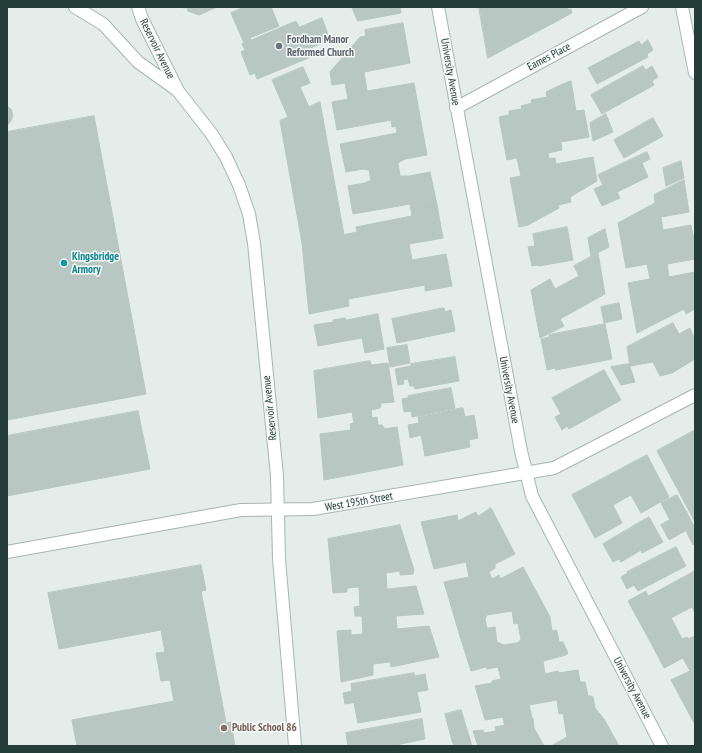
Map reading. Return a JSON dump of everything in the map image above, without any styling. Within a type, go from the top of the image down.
[{"type":"street","name":"Reservoir Avenue","points":[[75,7],[103,24],[138,62],[178,91]]},
{"type":"street","name":"Reservoir Avenue","points":[[138,7],[142,19],[178,91],[211,132],[226,157],[239,185],[249,214],[254,243],[277,476],[279,559],[295,746]]},
{"type":"street","name":"University Avenue","points":[[438,7],[526,473],[533,499],[662,746]]},
{"type":"street","name":"Eames Place","points":[[456,108],[642,7]]},
{"type":"street","points":[[682,7],[695,73]]},
{"type":"street","name":"West 195th Street","points":[[7,552],[241,510],[314,509],[554,468],[695,395]]},
{"type":"building","points":[[187,7],[217,7],[199,15],[188,11]]},
{"type":"building","name":"Fordham Manor Reformed Church","points":[[245,7],[271,7],[279,26],[250,38],[251,40],[244,43],[231,13]]},
{"type":"building","points":[[352,7],[400,7],[401,13],[358,21]]},
{"type":"building","points":[[479,7],[567,7],[569,10],[571,9],[572,13],[488,58]]},
{"type":"building","name":"Fordham Manor Reformed Church","points":[[322,18],[330,40],[308,49],[311,57],[257,79],[255,73],[250,75],[241,52],[245,50],[242,44],[296,21],[299,27]]},
{"type":"building","points":[[403,23],[410,63],[364,72],[367,91],[414,83],[421,122],[392,127],[391,120],[337,130],[332,102],[348,99],[345,83],[332,85],[330,72],[360,37],[366,36],[365,30]]},
{"type":"building","points":[[648,40],[653,50],[647,54],[648,57],[597,84],[588,68],[639,41],[641,45]]},
{"type":"building","points":[[643,66],[646,70],[652,66],[658,77],[652,81],[654,85],[602,114],[591,95]]},
{"type":"building","points":[[303,67],[310,83],[300,87],[309,107],[288,117],[272,80]]},
{"type":"building","points":[[571,81],[576,111],[584,110],[589,137],[561,142],[562,150],[548,153],[549,159],[555,158],[556,164],[593,157],[597,181],[570,197],[571,202],[558,205],[559,208],[528,225],[519,227],[510,178],[521,176],[517,158],[507,160],[499,117],[509,115],[509,111],[522,109],[521,106],[532,103],[531,100],[547,97],[546,92]]},
{"type":"building","points":[[320,102],[344,235],[302,243],[280,121]]},
{"type":"building","points":[[7,106],[11,109],[13,115],[7,126]]},
{"type":"building","points":[[606,114],[613,132],[593,141],[590,123]]},
{"type":"building","name":"Kingsbridge Armory","points":[[94,116],[146,394],[7,420],[7,132]]},
{"type":"building","points":[[653,118],[663,136],[624,158],[614,140]]},
{"type":"building","points":[[421,122],[427,155],[405,159],[398,163],[400,176],[430,172],[437,205],[411,210],[410,204],[353,214],[348,186],[365,183],[371,180],[369,170],[363,169],[346,172],[340,144],[397,133],[396,127]]},
{"type":"building","points":[[647,152],[650,159],[642,163],[648,177],[617,192],[620,198],[602,206],[594,189],[603,185],[598,175]]},
{"type":"building","points":[[681,161],[684,178],[666,186],[663,168]]},
{"type":"building","points":[[684,180],[689,212],[661,217],[663,230],[691,225],[695,245],[695,259],[667,264],[669,277],[695,272],[695,309],[686,314],[684,309],[637,333],[628,283],[650,279],[647,264],[626,268],[618,223],[655,203],[654,195]]},
{"type":"building","points":[[437,205],[443,238],[409,244],[412,260],[446,254],[452,286],[425,291],[425,285],[348,299],[349,306],[309,314],[302,243],[357,232],[356,227],[412,216],[411,210]]},
{"type":"building","points":[[567,227],[573,260],[532,266],[528,247],[535,246],[533,234]]},
{"type":"building","points":[[605,229],[609,247],[591,256],[588,238]]},
{"type":"building","points":[[598,253],[605,294],[560,319],[564,326],[540,338],[531,290],[550,279],[555,289],[579,276],[574,266]]},
{"type":"building","points":[[619,303],[622,319],[604,323],[601,307]]},
{"type":"building","points":[[444,308],[445,312],[451,310],[455,331],[397,343],[392,319]]},
{"type":"building","points":[[378,314],[384,349],[365,353],[362,338],[318,346],[314,325],[333,322],[333,320],[345,318],[346,320]]},
{"type":"building","points":[[673,323],[679,334],[690,328],[695,341],[695,359],[672,373],[660,376],[653,362],[630,366],[627,347]]},
{"type":"building","points":[[605,324],[612,359],[556,370],[555,368],[547,370],[541,339],[549,337],[549,335]]},
{"type":"building","points":[[407,345],[410,363],[390,367],[387,348]]},
{"type":"building","points":[[455,357],[459,381],[415,389],[414,386],[410,386],[408,379],[403,380],[404,384],[398,385],[395,369],[411,366],[411,364]]},
{"type":"building","points":[[370,361],[371,365],[388,363],[394,402],[381,403],[380,408],[371,410],[372,418],[377,417],[378,425],[382,425],[385,429],[397,427],[403,465],[324,480],[320,434],[351,430],[350,424],[354,423],[352,412],[318,418],[314,371]]},
{"type":"building","points":[[629,364],[635,382],[621,385],[611,367]]},
{"type":"building","points":[[604,370],[621,400],[569,429],[567,426],[562,430],[555,417],[561,414],[552,398]]},
{"type":"building","points":[[451,388],[455,408],[412,417],[411,411],[404,412],[402,399],[408,398],[408,396]]},
{"type":"building","points":[[463,408],[465,417],[474,415],[478,438],[469,440],[470,447],[425,456],[421,435],[410,438],[408,425],[419,423],[418,417]]},
{"type":"building","points":[[138,411],[150,469],[7,496],[7,436]]},
{"type":"building","points":[[695,430],[695,522],[657,451]]},
{"type":"building","points":[[647,455],[669,497],[641,513],[631,495],[613,505],[622,523],[595,538],[572,495]]},
{"type":"building","points":[[677,495],[686,511],[670,520],[661,503]]},
{"type":"building","points":[[491,508],[515,554],[495,564],[495,568],[489,572],[492,579],[499,575],[500,579],[523,567],[550,617],[514,624],[512,611],[487,615],[485,619],[487,628],[459,633],[444,582],[469,577],[466,562],[434,569],[421,522],[457,515],[458,521],[476,512],[478,516]]},
{"type":"building","points":[[686,511],[694,526],[669,540],[661,525]]},
{"type":"building","points":[[649,517],[663,542],[642,553],[641,550],[621,562],[619,559],[613,562],[603,544]]},
{"type":"building","points":[[400,525],[414,570],[413,574],[400,575],[400,571],[386,573],[387,589],[416,586],[424,614],[396,616],[397,629],[429,626],[439,657],[391,667],[390,662],[373,664],[373,675],[341,682],[337,631],[351,630],[351,635],[363,634],[362,616],[355,616],[354,607],[360,606],[359,587],[347,588],[347,592],[333,593],[328,539]]},
{"type":"building","points":[[694,526],[695,545],[693,545],[686,531]]},
{"type":"building","points":[[676,547],[686,566],[638,591],[634,585],[627,589],[621,577],[628,573],[627,572]]},
{"type":"building","points":[[201,565],[206,590],[201,591],[226,723],[231,722],[235,746],[77,746],[72,720],[174,701],[170,680],[161,681],[156,653],[165,652],[161,630],[59,649],[48,593]]},
{"type":"building","points":[[695,571],[695,613],[692,607],[671,618],[677,629],[651,643],[628,601],[646,591],[648,596]]},
{"type":"building","points":[[550,617],[552,631],[557,631],[559,642],[563,642],[568,653],[566,655],[543,661],[545,674],[558,671],[559,673],[578,670],[580,682],[585,682],[588,696],[593,697],[595,708],[559,714],[557,700],[529,705],[532,718],[504,723],[503,717],[485,720],[475,686],[492,683],[492,681],[501,679],[498,667],[487,669],[486,667],[471,671],[459,633],[495,627],[497,642],[504,645],[517,643],[521,640],[518,623]]},
{"type":"building","points":[[677,629],[682,639],[687,637],[688,639],[695,636],[695,700],[685,706],[671,680],[690,671],[683,658],[664,668],[651,643]]},
{"type":"building","points":[[414,673],[415,676],[425,674],[428,690],[345,704],[343,693],[352,691],[351,684]]},
{"type":"building","points":[[417,692],[421,712],[358,723],[354,703]]},
{"type":"building","points":[[695,700],[695,723],[694,723],[685,706]]},
{"type":"building","points":[[595,708],[604,719],[619,746],[551,746],[567,737],[563,713]]},
{"type":"building","points":[[461,710],[469,736],[452,741],[445,714]]},
{"type":"building","points":[[533,718],[534,728],[544,746],[478,746],[473,731],[483,730],[484,733],[496,731],[495,727],[505,725],[504,723]]},
{"type":"building","points":[[422,719],[425,739],[391,746],[348,746],[346,733]]},
{"type":"building","points":[[469,736],[472,746],[454,746],[452,741]]},
{"type":"place","name":"Fordham Manor Reformed Church","points":[[279,46]]},
{"type":"place","name":"Kingsbridge Armory","points":[[64,263]]},
{"type":"place","name":"Public School 86","points":[[224,728]]}]
